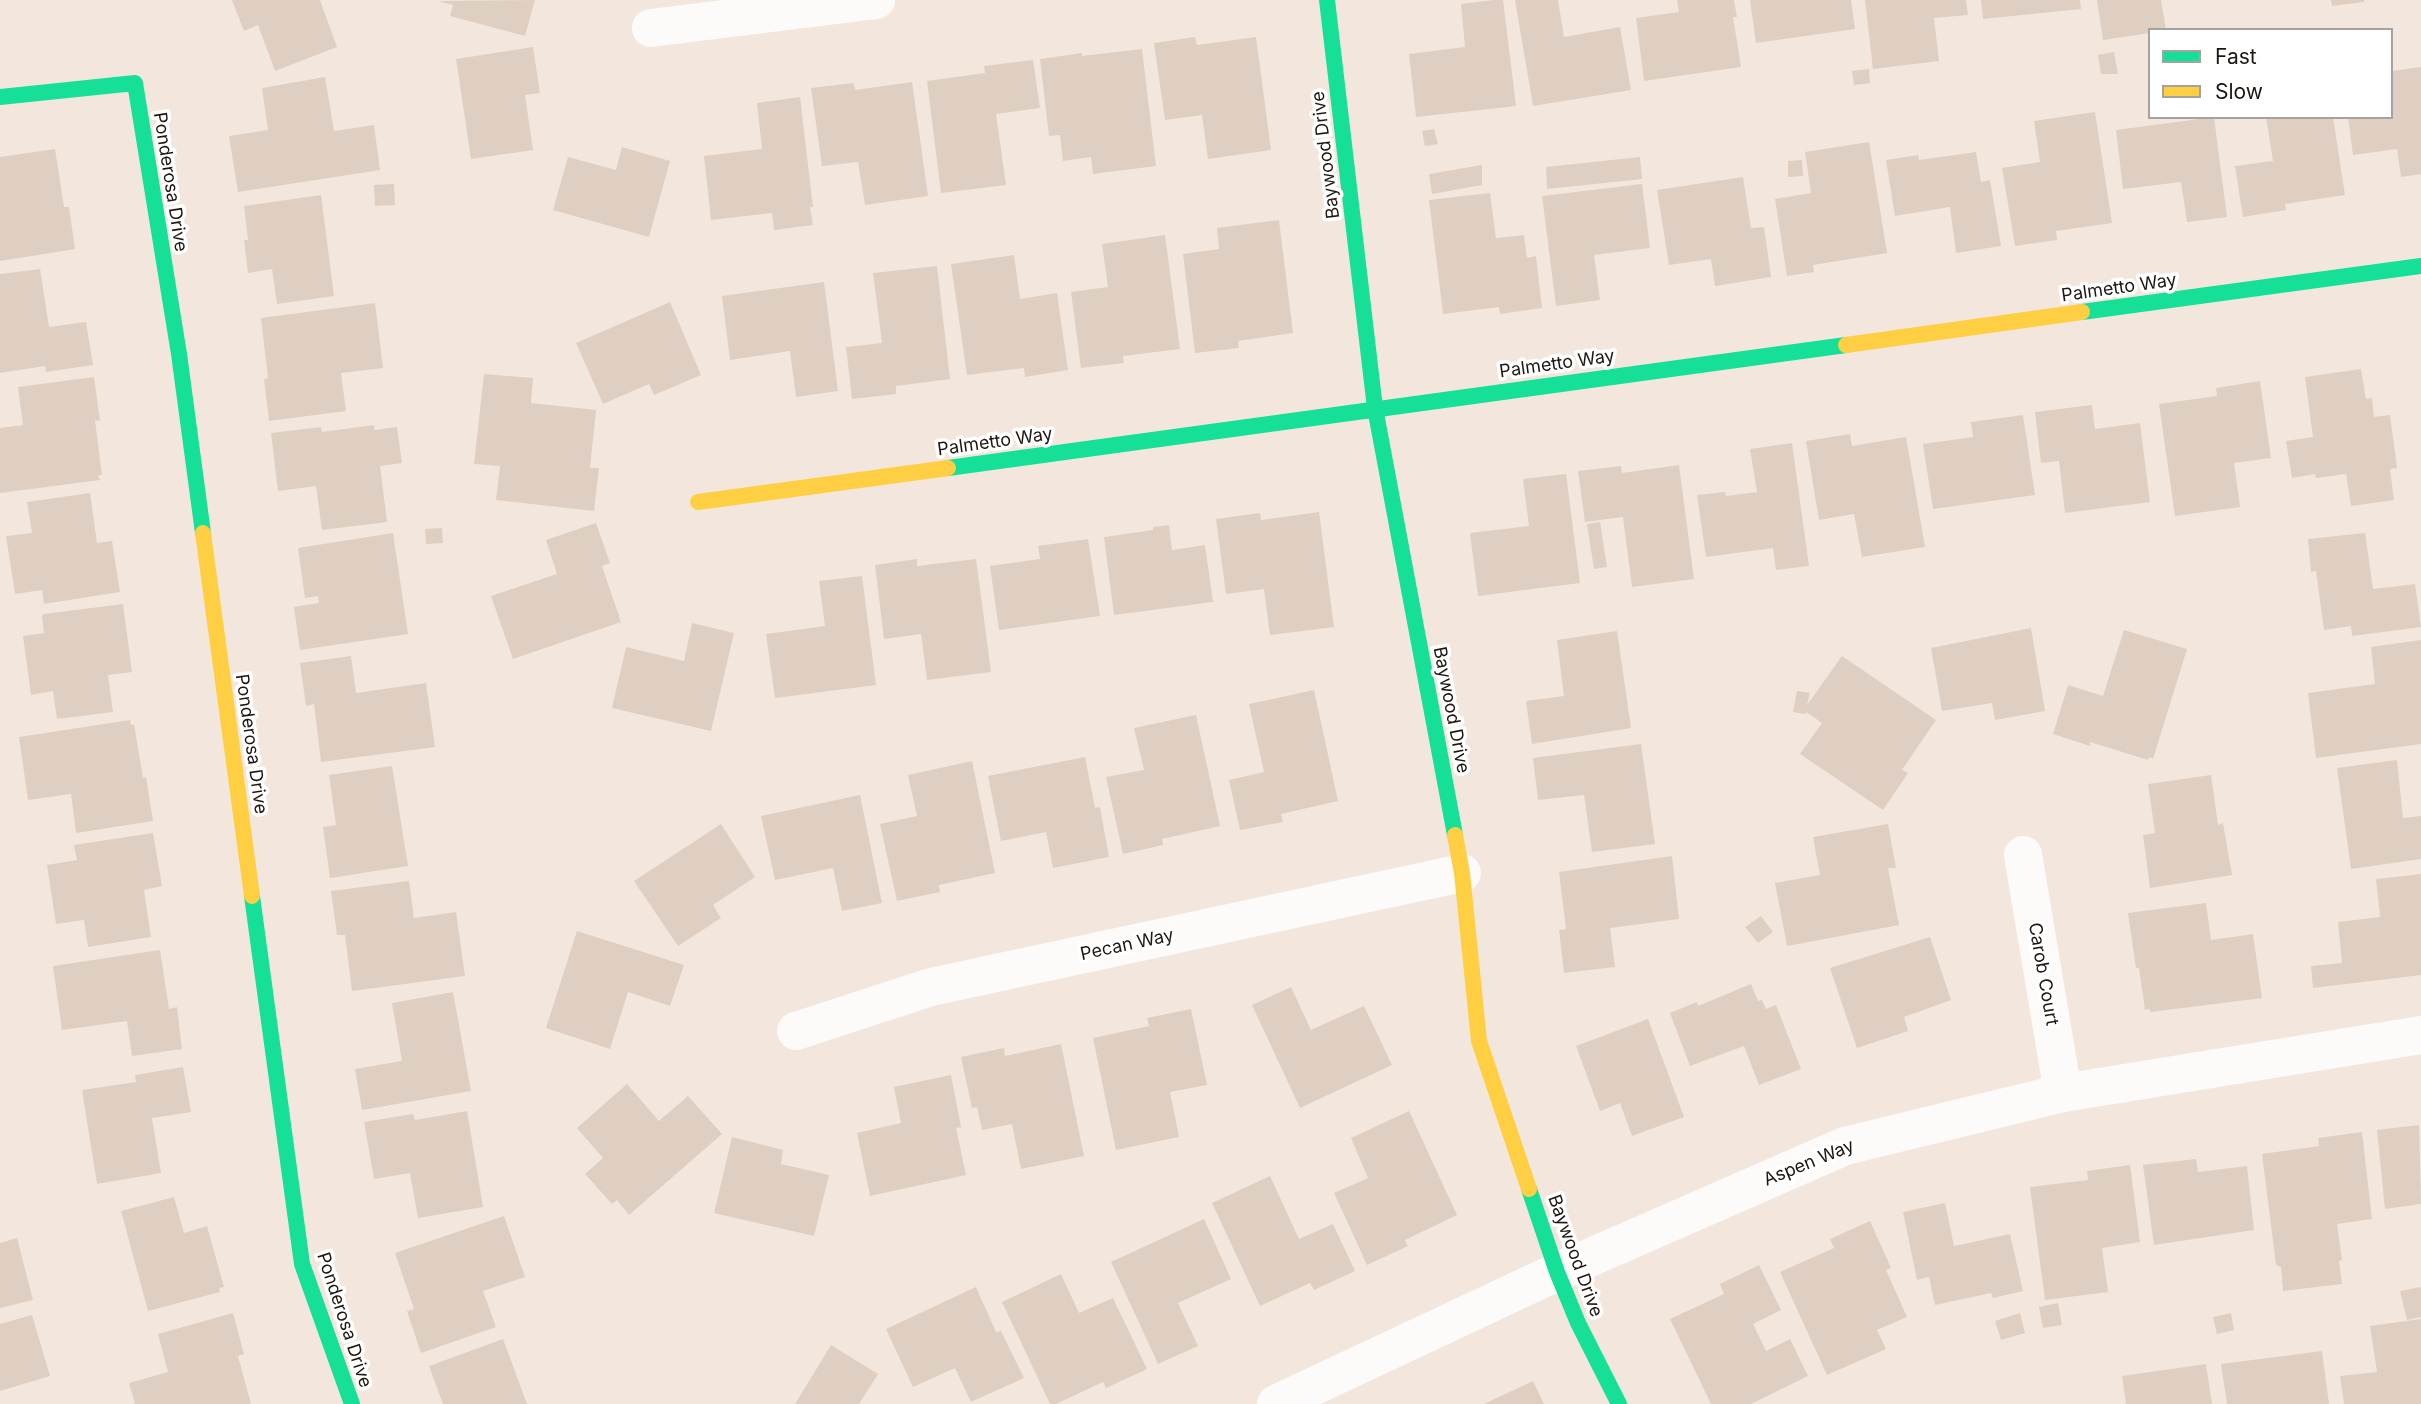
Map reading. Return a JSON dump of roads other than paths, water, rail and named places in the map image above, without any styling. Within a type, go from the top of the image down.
[{"type":"street","points":[[651,28],[876,0]]},
{"type":"street","name":"Baywood Drive","points":[[1327,0],[1375,408],[1462,873],[1479,1041],[1557,1272],[1578,1322],[1619,1404]]},
{"type":"street","name":"Ponderosa Drive","points":[[0,97],[135,83],[178,354],[302,1264],[352,1404]]},
{"type":"street","name":"Palmetto Way","points":[[698,502],[2421,266]]},
{"type":"street","name":"Carob Court","points":[[2023,855],[2063,1093]]},
{"type":"street","name":"Pecan Way","points":[[796,1031],[931,987],[1462,873]]},
{"type":"street","name":"Aspen Way","points":[[1276,1404],[1557,1272],[1845,1146],[2063,1093],[2421,1035]]}]
